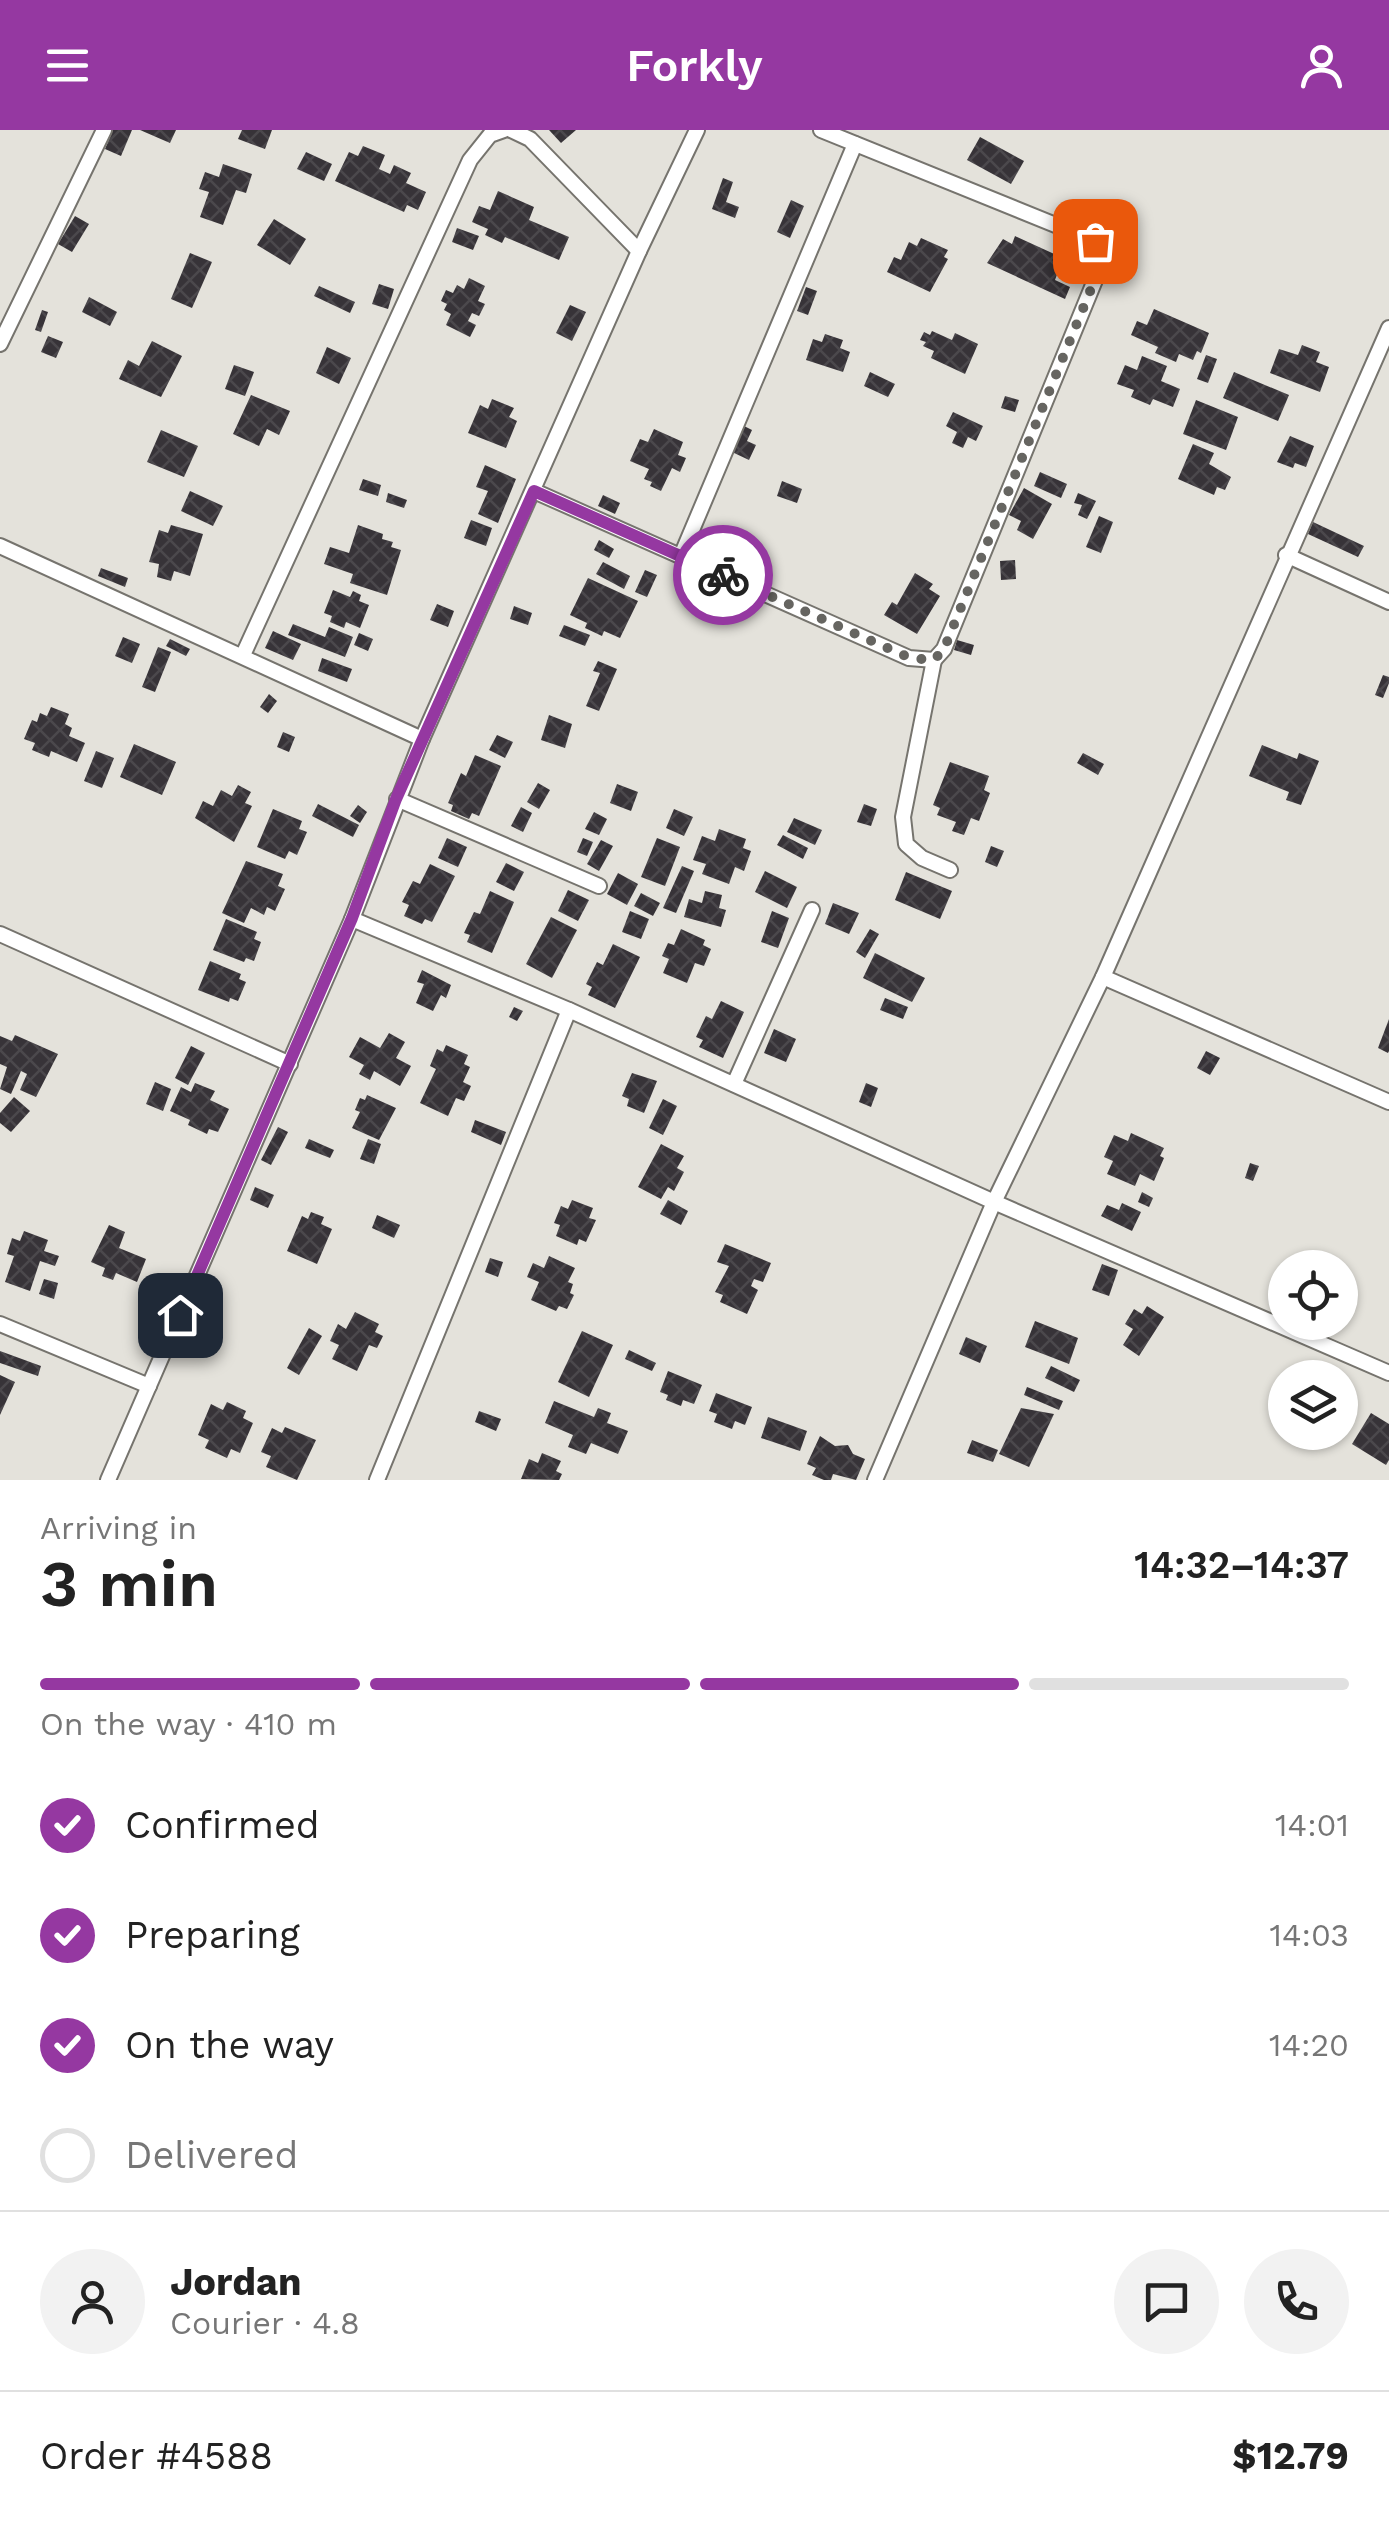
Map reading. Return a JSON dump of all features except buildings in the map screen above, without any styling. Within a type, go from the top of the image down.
[{"type":"street","points":[[0,344],[104,130]]},
{"type":"street","points":[[244,654],[470,160],[490,135],[507,130],[530,139],[639,251]]},
{"type":"street","points":[[108,1480],[352,918],[422,739],[639,251],[697,130]]},
{"type":"street","points":[[821,130],[1095,241],[1102,249],[1102,262],[944,649],[934,660],[903,817],[906,844],[922,858],[950,870]]},
{"type":"street","points":[[681,556],[855,144]]},
{"type":"street","points":[[875,1480],[994,1202],[1103,977],[1389,328]]},
{"type":"street","points":[[534,491],[910,658],[934,660]]},
{"type":"street","points":[[0,546],[244,654],[422,739]]},
{"type":"street","points":[[1286,556],[1389,602]]},
{"type":"street","points":[[396,799],[599,886]]},
{"type":"street","points":[[734,1084],[812,910]]},
{"type":"street","points":[[352,918],[1389,1373]]},
{"type":"street","points":[[0,934],[290,1064]]},
{"type":"street","points":[[1103,977],[1389,1102]]},
{"type":"street","points":[[377,1480],[569,1010]]},
{"type":"street","points":[[0,1324],[149,1386]]},
{"type":"way so far","points":[[723,575],[910,658],[934,660],[944,649],[1102,262],[1102,249],[1095,241]]},
{"type":"route","points":[[180,1315],[352,918],[396,799],[534,491],[723,575]]}]
